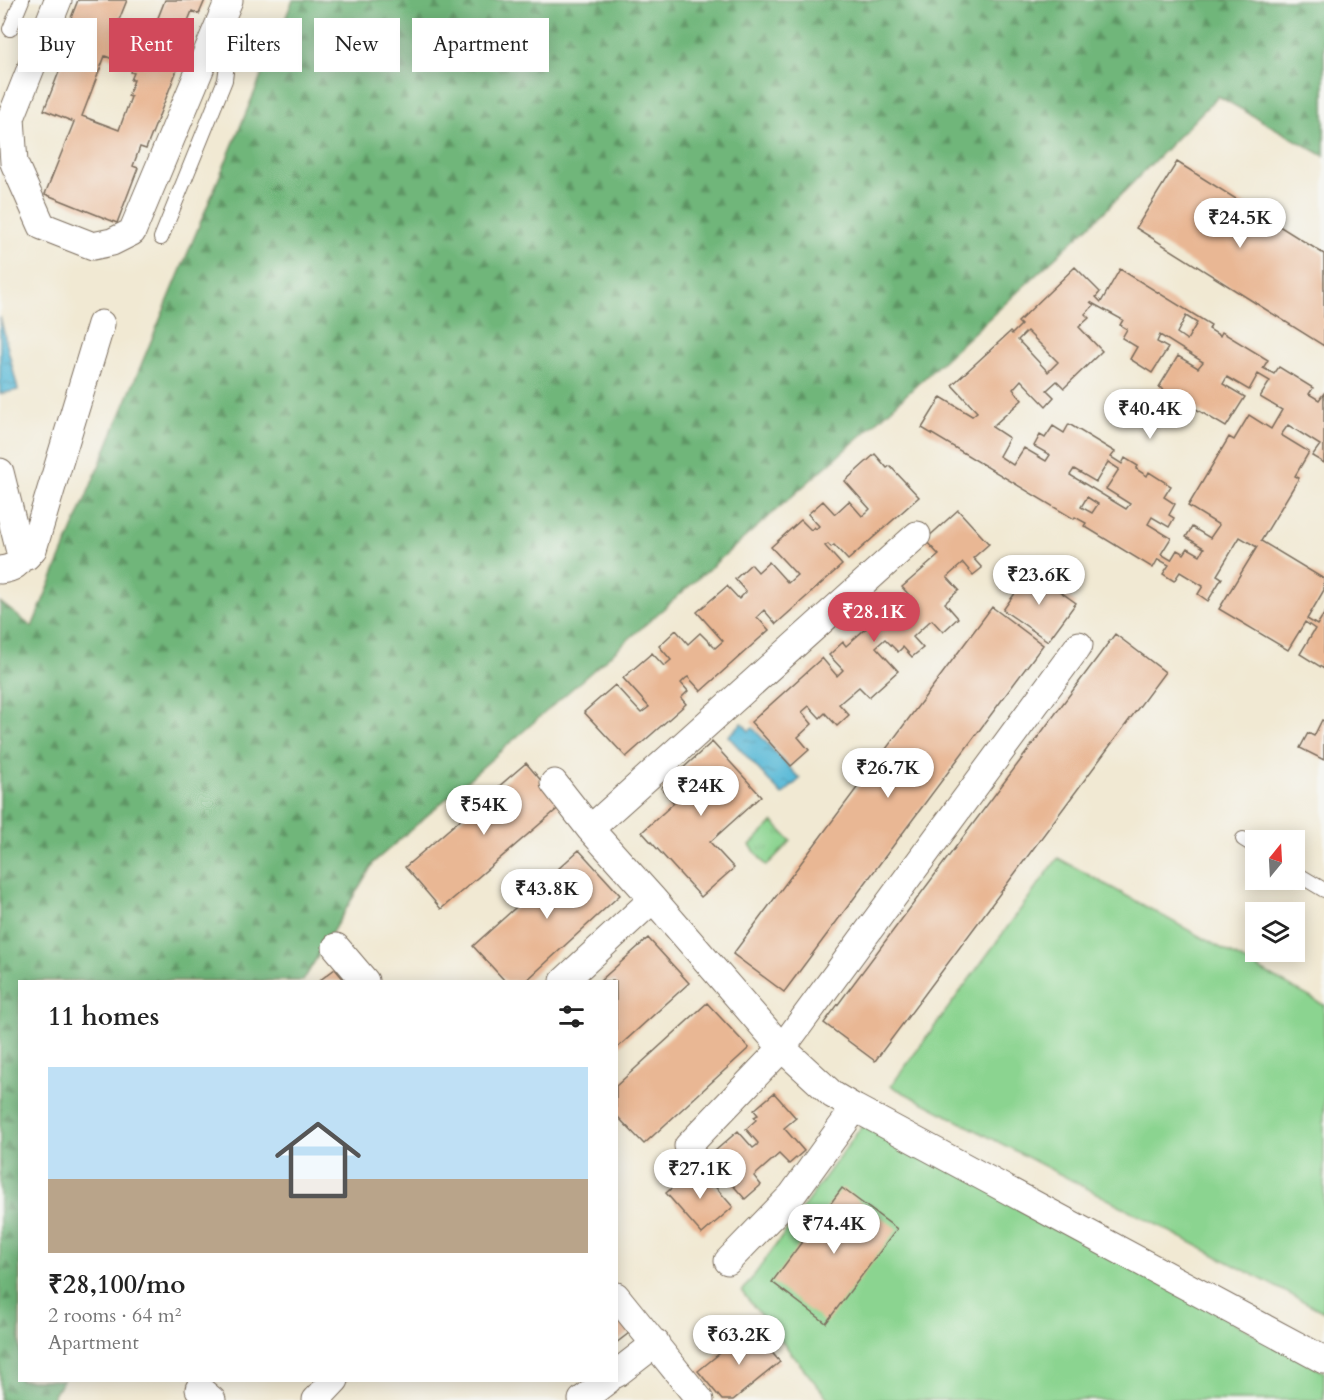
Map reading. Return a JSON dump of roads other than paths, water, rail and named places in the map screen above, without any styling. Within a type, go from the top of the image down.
[{"type":"street","points":[[58,0],[6,118],[14,163],[42,226],[93,246],[112,242],[132,232],[206,54]]},
{"type":"street","points":[[221,18],[229,0]]},
{"type":"street","points":[[0,472],[10,563],[27,556],[33,549],[101,324]]},
{"type":"street","points":[[590,829],[917,535]]},
{"type":"street","points":[[688,1146],[782,1048],[1079,645]]},
{"type":"street","points":[[554,783],[590,829],[782,1048],[833,1095],[1324,1359]]},
{"type":"street","points":[[565,980],[653,899]]},
{"type":"street","points":[[336,947],[364,980]]},
{"type":"street","points":[[728,1261],[792,1195],[855,1108]]},
{"type":"street","points":[[618,1298],[700,1400]]},
{"type":"street","points":[[618,1372],[656,1343]]},
{"type":"street","points":[[316,1400],[333,1382]]},
{"type":"street","points":[[582,1400],[605,1382]]},
{"type":"lane","points":[[10,29],[22,0]]},
{"type":"lane","points":[[161,238],[226,72]]},
{"type":"lane","points":[[1305,879],[1324,890]]},
{"type":"water","points":[[0,317],[18,390],[0,394]]},
{"type":"water","points":[[742,723],[749,731],[753,728],[800,779],[782,795],[728,736]]}]
